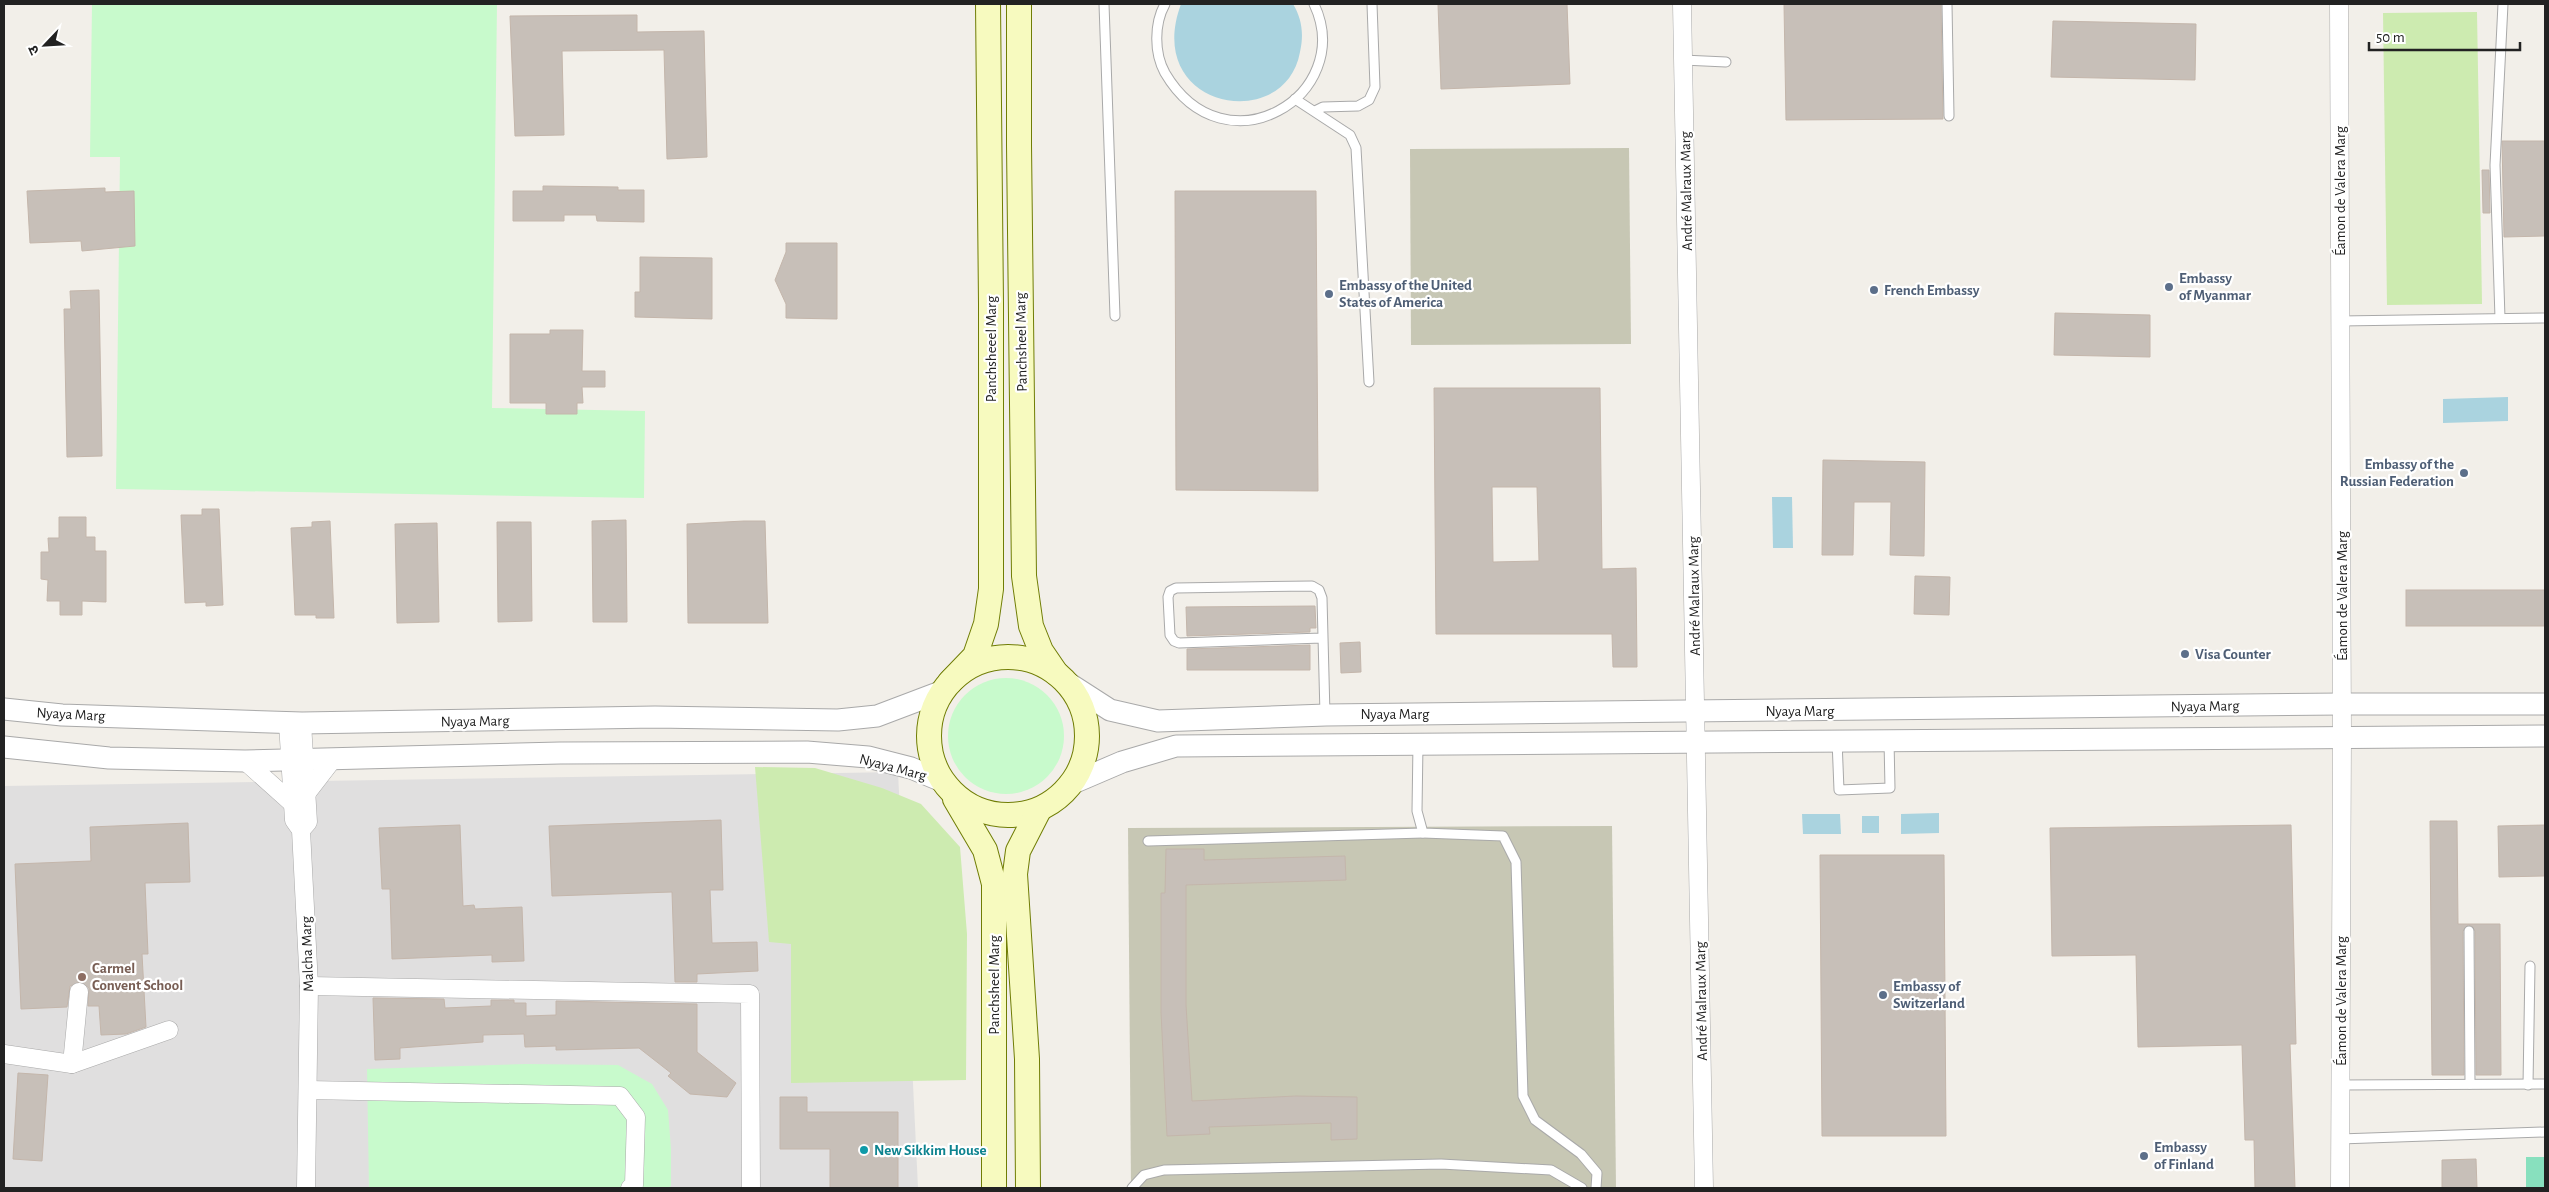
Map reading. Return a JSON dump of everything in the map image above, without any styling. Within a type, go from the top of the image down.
[{"type":"main road","name":"Panchsheeel Marg","points":[[946,686],[975,656],[986,624],[991,590],[988,4]]},
{"type":"main road","name":"Panchsheel Marg","points":[[1019,4],[1024,576],[1031,626],[1041,651],[1060,677]]},
{"type":"main road","points":[[1013,657],[1028,660],[1060,677],[1081,704],[1088,731],[1085,758],[1073,783],[1058,799],[1039,810],[1008,816],[977,810],[947,787],[932,760],[928,736],[932,712],[946,686],[968,667],[990,659],[1013,657]]},
{"type":"main road","name":"Panchsheel Marg","points":[[947,787],[985,850],[994,884],[994,1188]]},
{"type":"main road","name":"Panchsheel Marg","points":[[1028,1188],[1027,1059],[1015,874],[1018,851],[1039,810]]},
{"type":"street","name":"André Malraux Marg","points":[[1682,4],[1704,1188]]},
{"type":"street","name":"Éamon de Valera Marg","points":[[2339,4],[2342,704],[2340,1188]]},
{"type":"street","name":"Nyaya Marg","points":[[1060,677],[1110,710],[1158,721],[1326,715],[2342,704],[2545,704]]},
{"type":"street","name":"Nyaya Marg","points":[[4,709],[62,715],[295,723],[655,718],[845,720],[877,716],[946,686]]},
{"type":"street","name":"Malcha Marg","points":[[295,723],[299,798],[308,822],[301,830],[309,986],[306,1188]]},
{"type":"street","name":"Nyaya Marg","points":[[1073,783],[1122,762],[1176,746],[2545,736]]},
{"type":"street","name":"Nyaya Marg","points":[[4,747],[109,758],[245,761],[560,753],[806,752],[868,757],[911,768],[947,787]]},
{"type":"street","points":[[245,761],[299,798],[333,759]]},
{"type":"street","points":[[309,986],[750,994],[751,1188]]},
{"type":"street","points":[[72,1064],[79,992]]},
{"type":"street","points":[[4,1054],[72,1064],[169,1030]]},
{"type":"street","points":[[308,1090],[620,1096],[636,1118],[634,1185],[630,1188]]},
{"type":"lane","points":[[1104,4],[1115,316]]},
{"type":"lane","points":[[1165,4],[1160,13],[1156,40],[1162,67],[1176,92],[1198,110],[1225,120],[1253,121],[1280,111],[1295,99],[1302,93],[1317,69],[1322,41],[1319,15],[1314,4]]},
{"type":"lane","points":[[1315,111],[1323,107],[1358,106],[1369,100],[1375,87],[1372,4]]},
{"type":"lane","points":[[1947,4],[1948,116]]},
{"type":"lane","points":[[2500,318],[2496,165],[2503,4]]},
{"type":"lane","points":[[1683,60],[1726,62]]},
{"type":"lane","points":[[1295,99],[1350,135],[1356,148],[1369,382]]},
{"type":"lane","points":[[2340,321],[2545,318]]},
{"type":"lane","points":[[1322,638],[1179,643],[1174,641],[1170,635],[1168,597],[1170,591],[1176,588],[1312,586],[1318,590],[1322,598],[1326,715]]},
{"type":"lane","points":[[1837,740],[1839,790],[1890,788],[1888,740]]},
{"type":"lane","points":[[1418,744],[1417,811],[1423,833]]},
{"type":"lane","points":[[1148,841],[1423,833],[1502,836],[1516,862],[1523,1096],[1535,1120],[1581,1154],[1597,1173],[1596,1188]]},
{"type":"lane","points":[[2469,931],[2470,1084]]},
{"type":"lane","points":[[2528,1085],[2530,966]]},
{"type":"lane","points":[[2340,1085],[2545,1084]]},
{"type":"lane","points":[[2340,1139],[2545,1132]]},
{"type":"lane","points":[[1132,1188],[1144,1175],[1164,1170],[1441,1164],[1551,1170],[1582,1188]]},
{"type":"shaded area","points":[[1629,148],[1631,344],[1411,345],[1410,149]]},
{"type":"shaded area","points":[[898,772],[918,1188],[4,1188],[4,786]]},
{"type":"shaded area","points":[[1612,826],[1616,1188],[1131,1188],[1128,828]]},
{"type":"green space","points":[[92,4],[497,4],[492,408],[645,411],[644,498],[116,489],[120,157],[90,157]]},
{"type":"green space","points":[[2477,12],[2482,304],[2387,305],[2383,13]]},
{"type":"green space","points":[[1006,678],[1028,682],[1047,695],[1060,714],[1064,736],[1060,758],[1047,777],[1028,790],[1006,794],[984,790],[965,777],[952,758],[948,736],[952,714],[965,695],[984,682]]},
{"type":"green space","points":[[755,767],[815,768],[882,788],[921,804],[960,847],[967,934],[966,1080],[791,1083],[791,944],[769,942]]},
{"type":"green space","points":[[526,1064],[618,1065],[652,1084],[668,1110],[671,1186],[667,1188],[369,1188],[367,1069]]},
{"type":"green space","points":[[2526,1157],[2545,1157],[2545,1188],[2526,1188]]},
{"type":"water","points":[[1181,4],[1293,4],[1300,21],[1302,39],[1300,52],[1289,78],[1270,94],[1245,101],[1220,99],[1198,87],[1181,67],[1174,40]]},
{"type":"water","points":[[2508,397],[2508,421],[2443,423],[2443,399]]},
{"type":"water","points":[[1772,497],[1792,497],[1793,548],[1773,548]]},
{"type":"water","points":[[1939,813],[1939,833],[1901,834],[1901,814]]},
{"type":"water","points":[[1802,814],[1840,814],[1841,834],[1803,834]]},
{"type":"water","points":[[1862,816],[1879,816],[1879,833],[1862,833]]},
{"type":"building","points":[[1438,4],[1567,4],[1570,84],[1441,89]]},
{"type":"building","points":[[1784,4],[1941,4],[1943,119],[1786,120]]},
{"type":"building","points":[[637,15],[637,32],[704,31],[707,157],[667,159],[664,50],[562,51],[564,135],[515,136],[510,16]]},
{"type":"building","points":[[2053,21],[2196,24],[2195,80],[2051,77]]},
{"type":"building","points":[[2502,141],[2545,141],[2545,236],[2504,237]]},
{"type":"building","points":[[2482,170],[2489,170],[2490,213],[2483,213]]},
{"type":"building","points":[[543,186],[618,187],[618,190],[644,190],[644,222],[597,221],[596,215],[564,215],[564,221],[513,221],[513,191],[543,191]]},
{"type":"building","points":[[105,188],[105,192],[134,191],[135,246],[82,251],[81,241],[30,243],[27,191]]},
{"type":"building","points":[[1175,191],[1316,191],[1318,491],[1176,490]]},
{"type":"building","points":[[786,243],[837,243],[837,319],[786,318],[786,304],[775,280],[786,252]]},
{"type":"building","points":[[640,257],[712,258],[712,319],[635,317],[635,292],[640,292]]},
{"type":"building","points":[[99,290],[102,456],[67,457],[64,309],[71,309],[70,291]]},
{"type":"building","points":[[2055,313],[2150,315],[2150,357],[2054,355]]},
{"type":"building","points":[[550,330],[583,330],[582,371],[605,371],[605,387],[582,387],[583,403],[577,403],[577,414],[546,414],[546,403],[510,403],[510,334],[550,334]]},
{"type":"building","points":[[1434,388],[1600,388],[1602,569],[1636,568],[1637,667],[1613,667],[1612,634],[1436,634]],"holes":[[[1492,487],[1537,487],[1539,561],[1493,562]]]},
{"type":"building","points":[[1823,460],[1925,462],[1924,556],[1890,555],[1891,502],[1854,502],[1853,555],[1822,555]]},
{"type":"building","points":[[202,509],[219,509],[223,605],[206,606],[206,602],[185,603],[181,515],[202,515]]},
{"type":"building","points":[[59,517],[86,517],[86,537],[95,537],[95,551],[106,551],[106,602],[82,601],[82,615],[60,615],[60,601],[47,601],[48,580],[41,579],[41,552],[49,552],[48,538],[59,538]]},
{"type":"building","points":[[626,520],[627,622],[593,622],[592,521]]},
{"type":"building","points":[[330,521],[334,618],[316,618],[316,615],[295,615],[291,528],[312,527],[312,522]]},
{"type":"building","points":[[765,521],[768,623],[688,623],[687,524]]},
{"type":"building","points":[[497,522],[531,522],[532,621],[498,622]]},
{"type":"building","points":[[437,523],[439,622],[397,623],[395,524]]},
{"type":"building","points":[[1915,576],[1950,577],[1949,615],[1914,614]]},
{"type":"building","points":[[2406,590],[2545,590],[2545,626],[2406,626]]},
{"type":"building","points":[[1315,606],[1316,628],[1310,628],[1310,632],[1187,636],[1186,607]]},
{"type":"building","points":[[1360,642],[1361,672],[1341,673],[1340,643]]},
{"type":"building","points":[[1310,645],[1310,670],[1187,670],[1187,649]]},
{"type":"building","points":[[721,820],[723,890],[710,890],[712,943],[757,942],[758,971],[697,974],[697,982],[675,982],[672,892],[552,896],[549,826]]},
{"type":"building","points":[[2430,821],[2457,821],[2458,924],[2500,924],[2501,1075],[2476,1075],[2475,931],[2472,926],[2468,925],[2463,931],[2464,1075],[2432,1075]]},
{"type":"building","points":[[188,823],[190,882],[145,883],[148,954],[142,954],[146,1027],[126,1034],[101,1035],[99,1006],[88,1006],[89,988],[80,982],[70,986],[67,1007],[21,1009],[15,864],[91,861],[90,827]]},
{"type":"building","points":[[460,825],[463,906],[474,905],[475,909],[522,907],[524,961],[492,962],[492,955],[392,959],[390,889],[382,889],[379,828]]},
{"type":"building","points":[[2291,825],[2296,1044],[2290,1044],[2295,1188],[2255,1188],[2254,1140],[2245,1140],[2242,1045],[2138,1047],[2136,955],[2052,956],[2050,828]]},
{"type":"building","points":[[2545,825],[2545,876],[2499,877],[2498,826]]},
{"type":"building","points":[[1166,849],[1204,849],[1204,860],[1345,856],[1346,880],[1186,885],[1186,1005],[1192,1101],[1296,1096],[1357,1097],[1357,1139],[1331,1140],[1331,1123],[1209,1127],[1210,1134],[1167,1136],[1161,1012],[1161,893],[1165,893]]},
{"type":"building","name":"Embassy of Switzerland","points":[[1820,855],[1944,855],[1946,1136],[1822,1136]]},
{"type":"building","points":[[373,998],[444,999],[445,1008],[491,1006],[491,1000],[514,1000],[514,1003],[526,1003],[526,1016],[556,1015],[556,1001],[697,1004],[697,1052],[736,1083],[727,1097],[690,1094],[668,1076],[671,1073],[639,1048],[556,1050],[556,1046],[525,1047],[524,1034],[483,1035],[483,1042],[400,1048],[400,1059],[375,1060]]},
{"type":"building","points":[[18,1073],[48,1075],[42,1161],[13,1159]]},
{"type":"building","name":"New Sikkim House","points":[[780,1097],[807,1097],[807,1112],[898,1112],[898,1188],[830,1188],[830,1149],[780,1149]]},
{"type":"building","points":[[2476,1159],[2477,1188],[2442,1188],[2442,1160]]},
{"type":"place","name":"Embassy of Myanmar","points":[[2169,287]]},
{"type":"place","name":"French Embassy","points":[[1874,290]]},
{"type":"place","name":"Embassy of the United States of America","points":[[1329,294]]},
{"type":"place","name":"Embassy of the Russian Federation","points":[[2464,473]]},
{"type":"place","name":"Visa Counter","points":[[2185,654]]},
{"type":"place","name":"Carmel Convent School","points":[[82,977]]},
{"type":"place","name":"Embassy of Switzerland","points":[[1883,995]]},
{"type":"place","name":"New Sikkim House","points":[[864,1150]]},
{"type":"place","name":"Embassy of Finland","points":[[2144,1156]]}]
